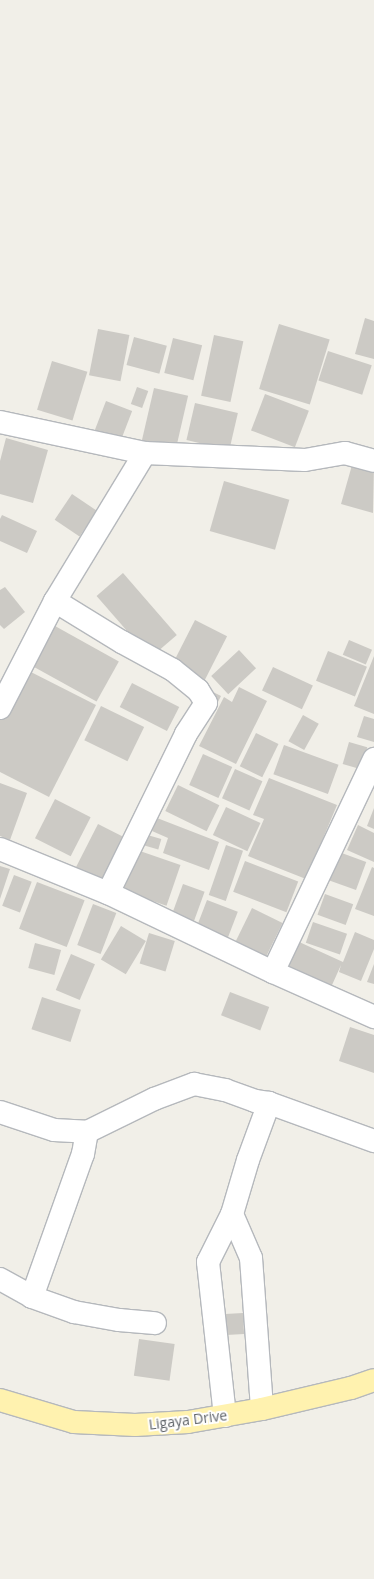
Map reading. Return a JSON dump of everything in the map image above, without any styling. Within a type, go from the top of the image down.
[{"type":"main road","name":"Ligaya Drive","points":[[0,1400],[74,1422],[135,1426],[188,1422],[262,1410],[351,1388],[374,1380]]},
{"type":"street","points":[[0,422],[145,453],[305,460],[345,453],[374,461]]},
{"type":"street","points":[[0,708],[55,601],[145,453]]},
{"type":"street","points":[[55,601],[122,642],[173,670],[198,690],[206,703],[186,734],[108,893]]},
{"type":"street","points":[[273,972],[374,759]]},
{"type":"street","points":[[0,849],[108,893],[273,972],[374,1017]]},
{"type":"street","points":[[0,1112],[54,1130],[87,1132],[154,1099],[194,1084],[225,1090],[255,1101],[269,1103],[374,1141]]},
{"type":"street","points":[[225,1416],[208,1262],[232,1214],[248,1160],[269,1103]]},
{"type":"street","points":[[32,1297],[83,1154],[87,1132]]},
{"type":"street","points":[[232,1214],[251,1258],[262,1410]]},
{"type":"street","points":[[0,1279],[32,1297],[74,1312],[119,1320],[155,1323]]},
{"type":"building","points":[[365,318],[374,321],[374,359],[355,354]]},
{"type":"building","points":[[279,324],[330,339],[310,405],[259,389]]},
{"type":"building","points":[[98,329],[129,335],[120,381],[89,375]]},
{"type":"building","points":[[214,335],[243,341],[230,402],[201,396]]},
{"type":"building","points":[[134,337],[167,346],[159,374],[126,365]]},
{"type":"building","points":[[173,338],[202,345],[193,380],[164,373]]},
{"type":"building","points":[[328,351],[372,365],[362,395],[318,380]]},
{"type":"building","points":[[52,361],[87,372],[72,421],[37,410]]},
{"type":"building","points":[[137,387],[148,391],[142,408],[131,404]]},
{"type":"building","points":[[154,388],[188,396],[176,449],[142,442]]},
{"type":"building","points":[[265,394],[309,411],[295,447],[251,430]]},
{"type":"building","points":[[106,401],[132,411],[120,443],[94,433]]},
{"type":"building","points":[[195,403],[238,413],[229,450],[186,440]]},
{"type":"building","points":[[6,438],[48,450],[33,503],[0,494],[0,461]]},
{"type":"building","points":[[354,458],[374,464],[373,513],[341,504]]},
{"type":"building","points":[[224,481],[289,500],[275,550],[210,531]]},
{"type":"building","points":[[72,494],[97,511],[80,536],[55,520]]},
{"type":"building","points":[[2,515],[37,531],[27,553],[0,541],[0,519]]},
{"type":"building","points":[[123,573],[177,635],[150,658],[97,596]]},
{"type":"building","points":[[5,587],[25,612],[4,629],[0,625],[0,590]]},
{"type":"building","points":[[195,620],[227,636],[204,682],[172,665]]},
{"type":"building","points":[[55,626],[119,661],[97,702],[33,666]]},
{"type":"building","points":[[349,640],[372,650],[366,664],[343,655]]},
{"type":"building","points":[[239,650],[256,668],[228,694],[211,676]]},
{"type":"building","points":[[328,651],[367,667],[355,696],[316,681]]},
{"type":"building","points":[[374,656],[374,714],[354,706]]},
{"type":"building","points":[[273,667],[313,686],[302,709],[262,691]]},
{"type":"building","points":[[25,669],[96,705],[49,797],[0,772],[0,719]]},
{"type":"building","points":[[132,683],[179,707],[167,731],[120,707]]},
{"type":"building","points":[[239,687],[267,701],[236,764],[199,746],[224,697],[232,702]]},
{"type":"building","points":[[213,692],[221,696],[214,710],[206,706]]},
{"type":"building","points":[[101,706],[144,727],[127,761],[84,740]]},
{"type":"building","points":[[303,715],[319,724],[304,750],[288,741]]},
{"type":"building","points":[[364,716],[374,719],[374,742],[357,737]]},
{"type":"building","points":[[256,733],[278,744],[262,777],[240,766]]},
{"type":"building","points":[[349,742],[367,747],[361,769],[343,764]]},
{"type":"building","points":[[284,745],[339,765],[328,794],[273,774]]},
{"type":"building","points":[[203,754],[232,767],[218,798],[189,785]]},
{"type":"building","points":[[235,769],[262,781],[249,810],[222,798]]},
{"type":"building","points":[[269,778],[337,805],[306,879],[248,856],[264,819],[253,815]]},
{"type":"building","points":[[0,783],[27,793],[10,840],[0,836]]},
{"type":"building","points":[[178,785],[219,805],[207,831],[165,811]]},
{"type":"building","points":[[55,799],[91,817],[71,856],[35,838]]},
{"type":"building","points":[[226,807],[260,823],[247,851],[213,835]]},
{"type":"building","points":[[374,808],[374,829],[367,826]]},
{"type":"building","points":[[157,818],[219,842],[209,870],[163,853],[168,838],[152,831]]},
{"type":"building","points":[[98,824],[126,838],[101,887],[73,873]]},
{"type":"building","points":[[358,825],[374,833],[374,862],[347,850]]},
{"type":"building","points":[[144,834],[161,839],[158,850],[141,845]]},
{"type":"building","points":[[226,845],[243,851],[226,901],[209,895]]},
{"type":"building","points":[[137,850],[180,865],[166,906],[123,891]]},
{"type":"building","points":[[339,852],[366,862],[356,890],[329,880]]},
{"type":"building","points":[[245,861],[298,881],[286,912],[233,892]]},
{"type":"building","points":[[0,866],[10,869],[0,899]]},
{"type":"building","points":[[372,867],[374,868],[374,916],[355,909]]},
{"type":"building","points":[[14,875],[32,882],[20,913],[2,906]]},
{"type":"building","points":[[37,882],[85,900],[67,947],[19,929]]},
{"type":"building","points":[[183,884],[205,892],[191,929],[169,922]]},
{"type":"building","points":[[325,894],[353,904],[346,925],[317,915]]},
{"type":"building","points":[[207,900],[238,912],[226,944],[195,932]]},
{"type":"building","points":[[93,904],[116,913],[101,954],[77,945]]},
{"type":"building","points":[[252,908],[283,923],[265,960],[234,945]]},
{"type":"building","points":[[313,922],[347,934],[340,955],[306,943]]},
{"type":"building","points":[[121,926],[146,941],[126,974],[101,959]]},
{"type":"building","points":[[355,932],[374,940],[374,949],[361,981],[339,972],[341,965],[328,994],[282,973],[297,941],[343,962]]},
{"type":"building","points":[[149,933],[175,941],[165,971],[140,964]]},
{"type":"building","points":[[35,943],[61,950],[54,975],[28,968]]},
{"type":"building","points":[[71,954],[95,964],[80,1000],[56,990]]},
{"type":"building","points":[[374,964],[374,984],[367,982]]},
{"type":"building","points":[[230,992],[269,1007],[260,1030],[221,1015]]},
{"type":"building","points":[[42,997],[81,1010],[70,1042],[31,1029]]},
{"type":"building","points":[[350,1027],[374,1035],[374,1073],[339,1061]]},
{"type":"building","points":[[243,1313],[244,1334],[226,1335],[225,1314]]},
{"type":"building","points":[[139,1339],[175,1344],[170,1381],[134,1376]]}]
